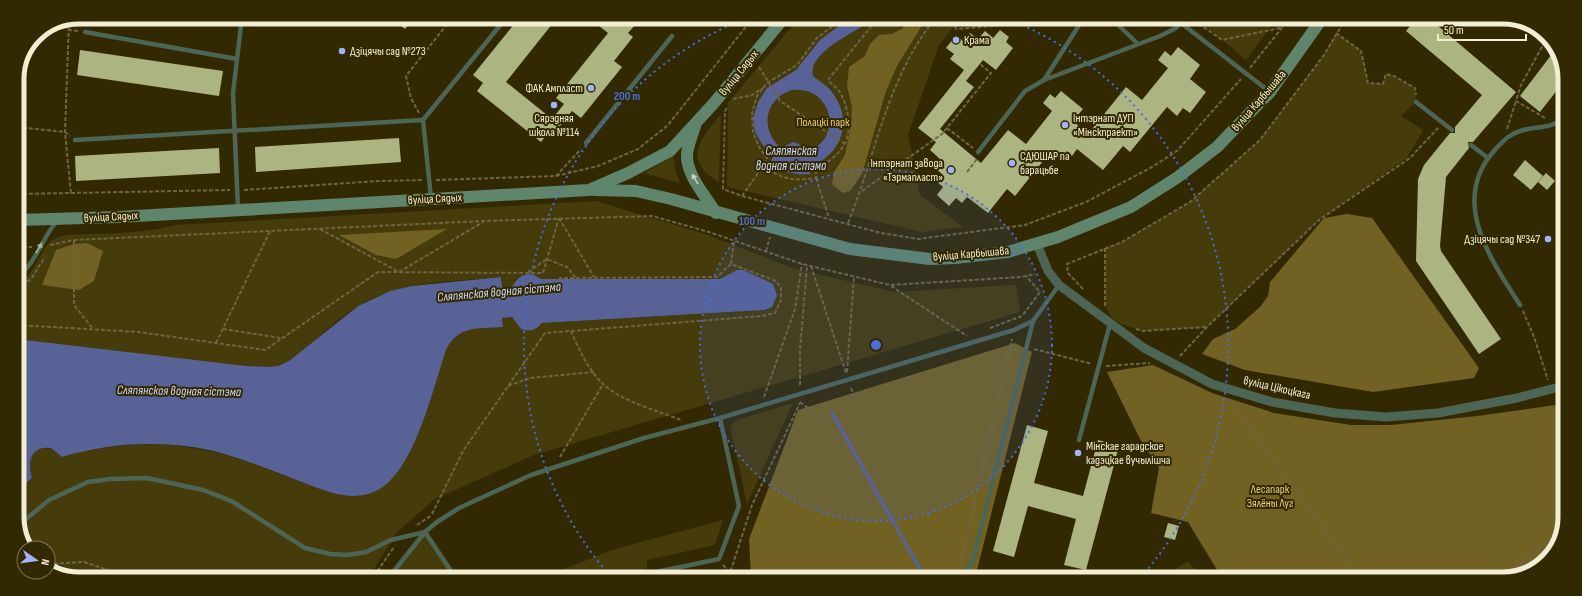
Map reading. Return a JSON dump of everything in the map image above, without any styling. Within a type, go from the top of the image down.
[{"type":"main road","name":"вуліца Сядых","points":[[24,220],[238,210],[589,190],[654,161],[670,151],[732,83],[779,24]]},
{"type":"main road","name":"вуліца Карбышава","points":[[589,190],[636,191],[671,199],[716,213],[850,249],[930,259],[982,256],[1008,252],[1037,244],[1131,207],[1178,177],[1217,148],[1270,92],[1319,24]]},
{"type":"main road","points":[[695,125],[687,153],[688,165],[694,178],[716,213]]},
{"type":"street","name":"вуліца Цікоцкага","points":[[1037,244],[1048,270],[1059,285],[1144,348],[1212,384],[1272,402],[1335,413],[1386,417],[1438,413],[1517,398],[1558,387]]},
{"type":"lane","points":[[238,210],[233,93],[241,24]]},
{"type":"lane","points":[[431,199],[423,120],[501,24]]},
{"type":"lane","points":[[1044,80],[1080,24]]},
{"type":"lane","points":[[1117,24],[1138,44]]},
{"type":"lane","points":[[978,152],[1025,91],[1044,80],[1160,36],[1176,28],[1180,24]]},
{"type":"lane","points":[[1182,24],[1270,92]]},
{"type":"lane","points":[[85,32],[237,59]]},
{"type":"lane","points":[[586,144],[672,36]]},
{"type":"lane","points":[[1416,102],[1452,130]]},
{"type":"lane","points":[[76,140],[423,120]]},
{"type":"lane","points":[[1520,304],[1492,260],[1478,226],[1474,205],[1478,175],[1488,158],[1503,141],[1514,133],[1557,124]]},
{"type":"lane","points":[[1471,145],[1488,158]]},
{"type":"lane","points":[[24,270],[29,265],[46,235],[59,219]]},
{"type":"lane","points":[[964,572],[972,563],[1034,321],[1059,285]]},
{"type":"lane","points":[[393,572],[425,532],[459,508],[531,475],[644,438],[720,418],[1014,330],[1034,321]]},
{"type":"lane","points":[[1079,440],[1110,324]]},
{"type":"lane","points":[[656,572],[718,559],[739,506],[720,418]]},
{"type":"lane","points":[[24,520],[49,500],[88,482],[110,479],[147,478],[203,490],[219,496],[233,502],[305,548],[330,554],[347,555],[366,552],[403,536],[425,532]]},
{"type":"lane","points":[[425,532],[452,572]]},
{"type":"path","points":[[423,120],[411,98],[406,76],[447,24]]},
{"type":"path","points":[[24,194],[238,190],[378,181],[556,176],[604,163],[638,149],[668,126],[748,24]]},
{"type":"path","points":[[742,196],[767,158],[759,147],[753,132],[752,113],[758,96],[767,83],[796,65],[817,38],[835,24]]},
{"type":"path","points":[[829,218],[816,178],[816,170],[836,156],[845,144],[849,130],[847,110],[839,92],[828,80],[873,24]]},
{"type":"path","points":[[848,223],[861,192],[895,87],[922,35],[931,24]]},
{"type":"path","points":[[951,24],[957,29],[1005,25]]},
{"type":"path","points":[[1200,24],[1222,40],[1281,28]]},
{"type":"path","points":[[763,88],[752,95],[734,99],[725,111],[723,189],[742,196],[881,233],[918,239],[1025,226],[1086,202],[1152,167],[1177,151],[1246,73],[1284,24]]},
{"type":"path","points":[[69,25],[65,132],[71,194]]},
{"type":"path","points":[[1336,34],[1362,51],[1368,83],[1383,84],[1386,74],[1394,76],[1415,88],[1416,102]]},
{"type":"path","points":[[1503,141],[1521,85],[1545,43]]},
{"type":"path","points":[[861,192],[942,134],[991,73],[980,64]]},
{"type":"path","points":[[767,83],[777,99],[845,144]]},
{"type":"path","points":[[1516,101],[1557,124]]},
{"type":"path","points":[[1176,360],[1207,327],[1319,220],[1410,158],[1443,123]]},
{"type":"path","points":[[24,128],[65,132]]},
{"type":"path","points":[[947,128],[981,155],[967,172]]},
{"type":"path","points":[[556,176],[586,144]]},
{"type":"path","points":[[763,166],[773,172],[794,180],[816,178]]},
{"type":"path","points":[[54,244],[74,240],[271,230],[559,218],[652,216],[802,264],[890,285],[1020,278],[1035,274]]},
{"type":"path","points":[[24,325],[139,332],[265,350],[378,272],[543,272],[559,218]]},
{"type":"path","points":[[559,218],[594,277]]},
{"type":"path","points":[[399,272],[484,221]]},
{"type":"path","points":[[318,228],[399,272]]},
{"type":"path","points":[[216,343],[271,230]]},
{"type":"path","points":[[74,240],[74,305],[93,329]]},
{"type":"path","points":[[559,278],[717,276],[731,264],[734,241]]},
{"type":"path","points":[[1105,248],[1104,304],[1107,310]]},
{"type":"path","points":[[527,272],[547,259]]},
{"type":"path","points":[[547,259],[567,267],[576,278]]},
{"type":"path","points":[[432,514],[463,451],[545,333],[762,316],[775,313],[781,300],[781,288],[776,281],[731,264]]},
{"type":"path","points":[[763,398],[795,309],[802,264]]},
{"type":"path","points":[[800,386],[800,350],[807,265]]},
{"type":"path","points":[[811,266],[846,375],[854,276]]},
{"type":"path","points":[[890,285],[967,336]]},
{"type":"path","points":[[1520,304],[1534,337],[1544,372]]},
{"type":"path","points":[[1136,329],[1143,331],[1207,327]]},
{"type":"path","points":[[223,329],[281,338]]},
{"type":"path","points":[[959,570],[1014,330]]},
{"type":"path","points":[[572,331],[580,353],[603,384],[625,398],[685,421]]},
{"type":"path","points":[[1027,347],[1099,366],[1117,366],[1153,362]]},
{"type":"path","points":[[508,386],[530,378],[594,372]]},
{"type":"path","points":[[559,458],[603,384]]},
{"type":"path","points":[[850,386],[856,400]]},
{"type":"path","points":[[1225,394],[1307,502],[1356,572]]},
{"type":"path","points":[[730,572],[752,505],[800,402],[813,412]]},
{"type":"path","points":[[1510,572],[1555,535]]},
{"type":"path","points":[[56,564],[84,562],[114,572]]},
{"type":"green space","name":"Полацкі парк","points":[[794,24],[956,24],[939,45],[908,135],[920,195],[963,227],[922,232],[727,187],[728,103]]},
{"type":"green space","points":[[904,24],[923,24],[897,66],[886,91],[862,174],[850,191],[843,193],[832,184],[834,172],[845,155],[851,125],[852,107],[847,86],[849,67],[865,56],[870,44],[879,35],[892,34],[903,28]]},
{"type":"green space","points":[[1204,24],[1273,24],[1246,60]]},
{"type":"green space","points":[[1336,33],[1361,51],[1368,83],[1383,84],[1386,74],[1394,76],[1415,88],[1416,102],[1401,116],[1423,130],[1407,158],[1319,220],[1207,327],[1143,331],[1121,324],[1110,316],[1105,304],[1105,247],[1122,242],[1190,202],[1260,140],[1324,55]]},
{"type":"green space","points":[[721,114],[719,182],[708,174],[701,166],[698,157],[698,149],[701,141]]},
{"type":"green space","points":[[673,156],[676,173],[680,183],[644,173]]},
{"type":"green space","points":[[596,201],[705,234],[792,268],[894,292],[1016,285],[1020,312],[534,455],[435,499],[397,532],[374,569],[371,572],[72,572],[56,567],[56,540],[30,540],[25,528],[24,484],[32,478],[30,466],[32,456],[39,449],[51,448],[62,457],[85,451],[132,445],[155,444],[202,449],[248,462],[334,493],[344,495],[361,495],[376,491],[389,481],[400,467],[420,428],[446,350],[456,336],[463,332],[477,328],[503,326],[502,318],[512,317],[521,329],[539,327],[542,323],[768,310],[731,272],[726,277],[720,279],[541,279],[538,276],[524,274],[516,279],[512,287],[502,288],[501,277],[428,284],[391,291],[374,297],[349,312],[289,361],[278,366],[257,368],[24,340],[24,280],[34,268],[45,247],[50,242],[60,236],[135,232],[175,225]]},
{"type":"green space","points":[[1347,214],[1372,218],[1479,368],[1474,378],[1373,392],[1245,370],[1202,354],[1213,339],[1235,329],[1260,307],[1268,296],[1270,282],[1324,218]]},
{"type":"green space","points":[[447,229],[396,259],[376,255],[339,235]]},
{"type":"green space","points":[[24,234],[26,236],[27,244],[24,244]]},
{"type":"green space","points":[[87,243],[103,251],[94,281],[79,290],[42,285],[56,250],[74,244]]},
{"type":"green space","points":[[1015,343],[1032,352],[977,572],[751,572],[749,539],[798,410]]},
{"type":"green space","name":"Лесапарк Зялёны Луг","points":[[1153,365],[1212,393],[1274,413],[1351,425],[1391,425],[1477,416],[1558,405],[1558,524],[1555,535],[1549,548],[1537,561],[1531,565],[1510,572],[1218,572],[1188,522],[1151,513],[1159,468],[1140,439],[1107,372]]},
{"type":"green space","points":[[793,403],[747,504],[730,426],[737,420]]},
{"type":"green space","points":[[723,520],[715,545],[647,560],[647,569],[630,572],[557,572],[615,549]]},
{"type":"green space","points":[[425,532],[452,572],[394,572]]},
{"type":"green space","points":[[1188,561],[1196,572],[1172,572]]},
{"type":"water","name":"Сляпянская водная сістэма","points":[[841,24],[866,24],[825,50],[813,67],[813,76],[830,89],[840,105],[843,116],[843,126],[841,136],[836,146],[830,154],[811,166],[810,174],[794,174],[784,171],[770,163],[773,157],[762,144],[755,132],[753,118],[758,102],[767,88],[796,70],[820,40]],"holes":[[[792,90],[806,91],[817,96],[825,105],[829,115],[829,126],[826,137],[818,146],[805,152],[799,144],[793,142],[781,148],[774,141],[768,124],[768,115],[771,107],[783,94]]]},
{"type":"water","points":[[737,270],[743,270],[773,284],[777,295],[772,307],[765,310],[542,323],[535,329],[530,330],[521,329],[512,317],[502,318],[503,327],[470,330],[456,336],[446,350],[422,424],[405,460],[395,475],[384,486],[369,494],[352,496],[337,494],[213,451],[185,446],[154,444],[107,447],[62,457],[51,448],[39,449],[32,456],[30,466],[32,478],[24,484],[24,340],[246,366],[268,367],[278,366],[289,361],[358,306],[390,291],[412,286],[501,277],[502,288],[512,287],[517,279],[528,274],[532,274],[541,279],[720,279]]},
{"type":"building","points":[[399,24],[409,24],[405,29]]},
{"type":"building","points":[[514,24],[552,24],[506,82],[552,119],[564,104],[556,98],[608,33],[597,24],[636,24],[628,33],[633,37],[614,61],[622,67],[581,118],[572,111],[551,137],[547,134],[541,142],[477,91],[483,83],[473,75]]},
{"type":"building","points":[[1412,24],[1436,24],[1516,92],[1473,142],[1468,142],[1469,148],[1446,177],[1440,246],[1441,251],[1501,339],[1479,354],[1416,261],[1418,179],[1424,165],[1450,133],[1455,133],[1455,127],[1482,95],[1406,31]]},
{"type":"building","points":[[1000,30],[1009,37],[1006,42],[1013,48],[996,70],[983,60],[966,81],[974,87],[940,129],[981,163],[1008,130],[1026,144],[1052,111],[1043,103],[1050,94],[1055,98],[1061,91],[1083,109],[1073,121],[1088,134],[1126,87],[1142,100],[1168,68],[1158,60],[1165,51],[1171,56],[1178,47],[1200,65],[1190,79],[1206,92],[1190,113],[1183,108],[1177,116],[1167,107],[1130,152],[1123,146],[1103,170],[1077,149],[1072,156],[1067,151],[1060,159],[1051,151],[1015,196],[1007,189],[988,213],[967,197],[962,203],[956,198],[949,206],[937,195],[943,187],[936,181],[942,174],[934,167],[940,159],[930,150],[936,142],[918,128],[964,70],[950,59],[954,54],[946,48],[956,35],[963,41],[970,33],[978,39],[985,31],[993,38]]},
{"type":"building","points":[[80,50],[223,71],[219,96],[77,75]]},
{"type":"building","points":[[1552,54],[1558,75],[1558,89],[1540,112],[1520,96]]},
{"type":"building","points":[[399,138],[401,162],[256,172],[255,147]]},
{"type":"building","points":[[219,148],[220,173],[76,181],[75,156]]},
{"type":"building","points":[[1525,160],[1543,176],[1531,190],[1513,175]]},
{"type":"building","points":[[1546,173],[1555,181],[1547,190],[1538,182]]},
{"type":"building","points":[[1027,425],[1048,431],[1034,483],[1083,496],[1098,440],[1119,446],[1086,570],[1064,565],[1076,519],[1028,506],[1014,557],[993,551]]},
{"type":"building","points":[[1168,523],[1179,526],[1175,540],[1164,537]]},
{"type":"waterway","points":[[832,413],[922,572]]},
{"type":"place","name":"Крама","points":[[956,40]]},
{"type":"place","name":"Дзіцячы сад №273","points":[[342,51]]},
{"type":"place","name":"ФАК Ампласт","points":[[591,88]]},
{"type":"place","name":"Сярэдняя школа №114","points":[[554,105]]},
{"type":"place","name":"Інтэрнат ДУП «Мінскпраект»","points":[[1065,125]]},
{"type":"place","name":"СДЮШАР па барацьбе","points":[[1012,163]]},
{"type":"place","name":"Інтэрнат завода «Тэрмапласт»","points":[[951,170]]},
{"type":"place","name":"Дзіцячы сад №347","points":[[1548,239]]},
{"type":"place","name":"Мінскае гарадское кадэцкае вучылішча","points":[[1078,453]]}]
